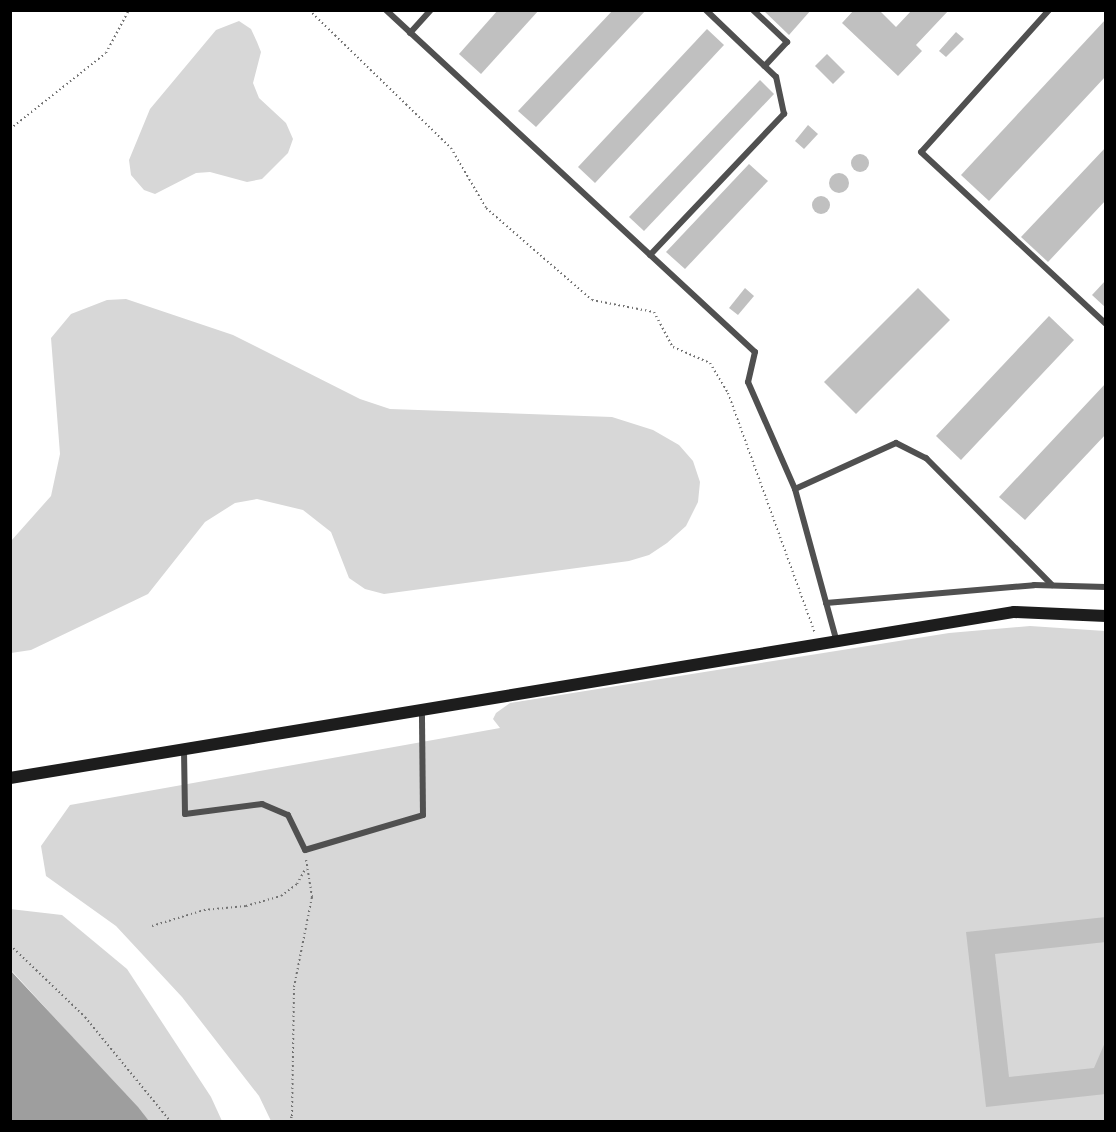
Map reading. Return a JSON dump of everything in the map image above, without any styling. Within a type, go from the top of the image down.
[{"type":"street","points":[[10,778],[422,712],[836,639],[1014,612],[1106,616]]},
{"type":"lane","points":[[386,10],[754,352],[748,382],[795,489],[836,639]]},
{"type":"lane","points":[[410,33],[431,10]]},
{"type":"lane","points":[[650,255],[784,114],[776,77],[706,10]]},
{"type":"lane","points":[[753,10],[787,42],[765,66]]},
{"type":"lane","points":[[1049,10],[921,152],[1106,324]]},
{"type":"lane","points":[[795,489],[896,443],[926,458],[1053,585]]},
{"type":"lane","points":[[826,603],[1053,585],[1106,587]]},
{"type":"lane","points":[[184,750],[185,814],[262,804],[288,815],[306,850],[423,815],[422,712]]},
{"type":"path","points":[[10,129],[106,53],[129,10]]},
{"type":"path","points":[[309,10],[451,148],[486,208],[592,300],[654,312],[673,347],[710,363],[728,393],[818,642]]},
{"type":"path","points":[[289,1122],[292,1116],[294,987],[312,897],[306,868],[306,850]]},
{"type":"path","points":[[152,926],[204,910],[246,906],[281,896],[297,884],[306,868]]},
{"type":"path","points":[[10,945],[85,1017],[171,1122]]},
{"type":"shaded area","points":[[239,21],[251,29],[261,52],[253,83],[259,98],[286,123],[293,139],[288,153],[262,179],[247,182],[210,172],[196,173],[155,194],[144,190],[131,175],[129,160],[150,109],[216,30]]},
{"type":"shaded area","points":[[126,299],[233,335],[360,399],[390,409],[612,417],[653,430],[679,445],[693,461],[700,482],[698,502],[686,526],[667,543],[649,555],[629,561],[384,594],[365,589],[349,578],[331,532],[303,510],[257,499],[235,503],[205,522],[148,594],[31,650],[11,653],[11,541],[51,496],[60,454],[51,338],[71,314],[107,300]]},
{"type":"shaded area","points":[[1030,626],[1105,631],[1105,1121],[271,1121],[259,1096],[182,997],[116,926],[46,876],[41,846],[70,805],[500,728],[493,719],[496,713],[510,703],[949,633]]},
{"type":"shaded area","points":[[10,909],[62,915],[127,969],[211,1097],[222,1121],[149,1121],[11,970]]},
{"type":"shaded area","points":[[10,970],[138,1107],[149,1121],[11,1121]]},
{"type":"building","points":[[498,10],[539,10],[481,74],[459,54]]},
{"type":"building","points":[[613,10],[646,10],[536,127],[518,111]]},
{"type":"building","points":[[763,10],[811,10],[789,35]]},
{"type":"building","points":[[854,10],[879,10],[896,27],[912,10],[949,10],[916,45],[922,51],[898,76],[842,23]]},
{"type":"building","points":[[1106,19],[1106,76],[989,201],[961,175]]},
{"type":"building","points":[[707,29],[724,45],[595,183],[578,167]]},
{"type":"building","points":[[956,32],[964,39],[946,57],[939,51]]},
{"type":"building","points":[[827,54],[845,72],[833,84],[815,66]]},
{"type":"building","points":[[760,80],[774,94],[644,231],[629,217]]},
{"type":"building","points":[[808,125],[818,134],[804,149],[795,141]]},
{"type":"building","points":[[1106,147],[1106,200],[1048,262],[1021,237]]},
{"type":"building","points":[[860,154],[866,157],[869,163],[866,169],[860,172],[854,169],[851,163],[854,157]]},
{"type":"building","points":[[749,164],[768,181],[685,269],[666,252]]},
{"type":"building","points":[[835,173],[843,173],[849,179],[849,187],[843,193],[835,193],[829,187],[829,179]]},
{"type":"building","points":[[821,196],[827,199],[830,205],[827,211],[821,214],[815,211],[812,205],[815,199]]},
{"type":"building","points":[[1106,280],[1106,308],[1092,295]]},
{"type":"building","points":[[745,288],[754,296],[738,315],[729,308]]},
{"type":"building","points":[[918,288],[950,320],[856,414],[824,382]]},
{"type":"building","points":[[1049,316],[1074,340],[961,460],[936,436]]},
{"type":"building","points":[[1106,383],[1106,434],[1025,520],[999,497]]},
{"type":"building","points":[[1106,917],[1106,942],[995,954],[1009,1077],[1094,1068],[1106,1040],[1106,1094],[986,1107],[966,932]]}]
